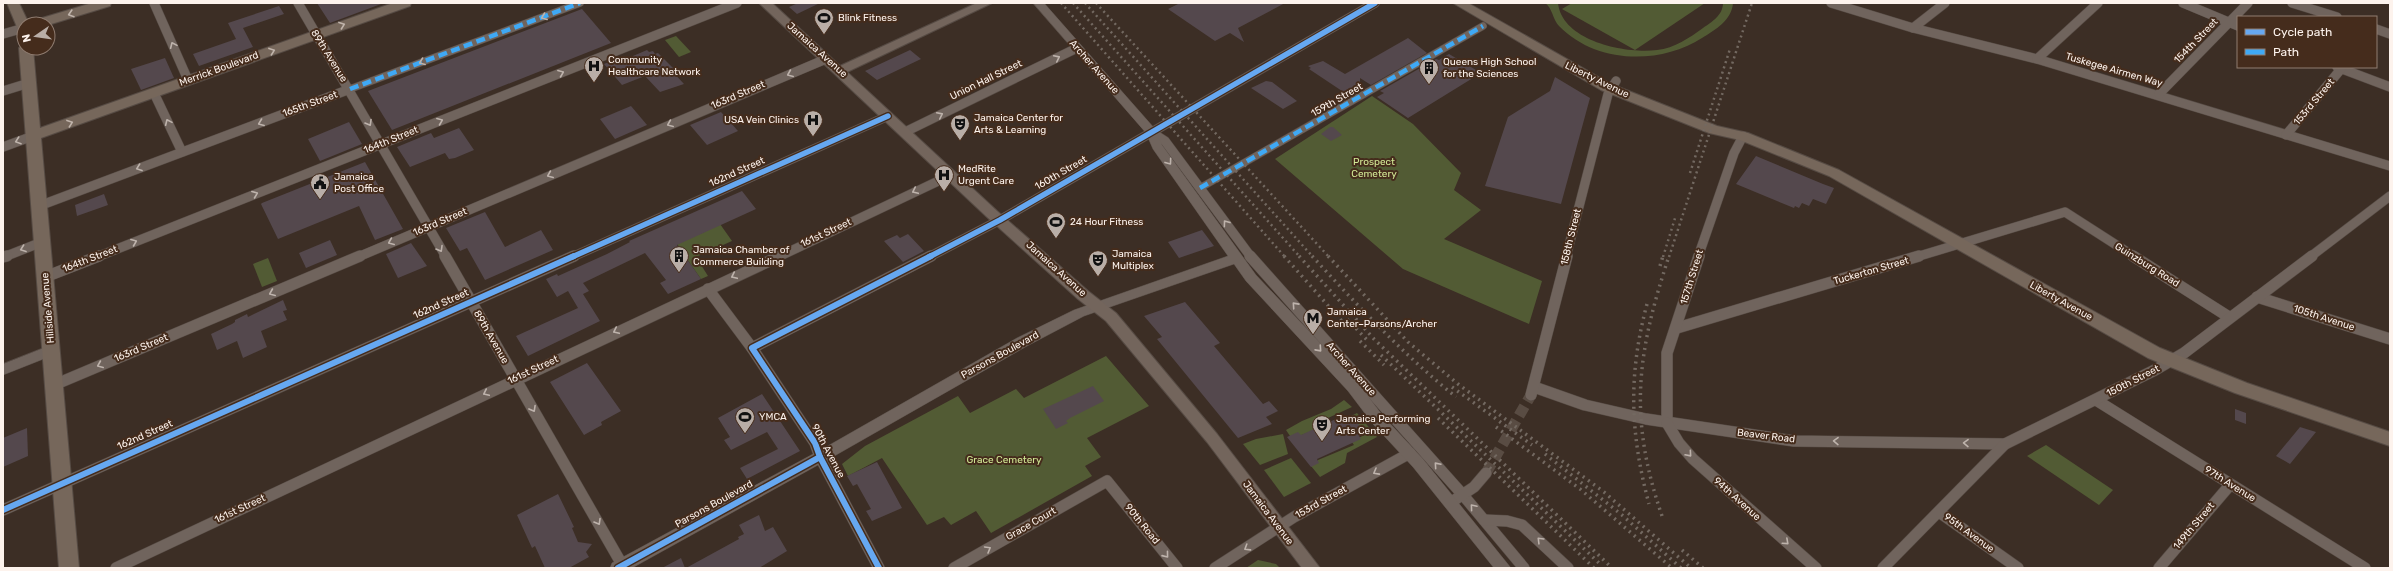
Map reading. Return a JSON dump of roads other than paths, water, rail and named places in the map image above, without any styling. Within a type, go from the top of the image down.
[{"type":"main road","points":[[13,3],[19,16]]},
{"type":"main road","points":[[56,18],[105,3]]},
{"type":"main road","name":"Merrick Boulevard","points":[[34,136],[405,3]]},
{"type":"main road","name":"Jamaica Avenue","points":[[765,3],[840,71],[950,175],[1111,317],[1230,461],[1278,527],[1312,568]]},
{"type":"main road","points":[[840,71],[986,3]]},
{"type":"main road","name":"Liberty Avenue","points":[[1460,3],[1613,85],[1714,130],[1743,136],[1834,173],[2154,353],[2248,391],[2390,439]]},
{"type":"main road","name":"Liberty Avenue","points":[[1478,3],[1613,85]]},
{"type":"main road","name":"Hillside Avenue","points":[[27,56],[69,568]]},
{"type":"street","points":[[154,3],[188,80]]},
{"type":"street","name":"89th Avenue","points":[[298,3],[350,89],[427,227],[516,379],[622,567]]},
{"type":"street","name":"165th Street","points":[[39,206],[580,3]]},
{"type":"street","name":"164th Street","points":[[45,277],[737,3]]},
{"type":"street","name":"Archer Avenue","points":[[1038,3],[1151,132],[1165,141],[1249,254],[1456,499],[1503,568]]},
{"type":"street","name":"160th Street","points":[[752,348],[1000,220],[1375,3]]},
{"type":"street","name":"Tuskegee Airmen Way","points":[[1831,3],[1913,28],[2037,59],[2159,94],[2286,135],[2390,166]]},
{"type":"street","points":[[1913,28],[1945,3]]},
{"type":"street","points":[[2037,59],[2098,3]]},
{"type":"street","points":[[2183,3],[2237,26]]},
{"type":"street","name":"154th Street","points":[[2159,94],[2248,3]]},
{"type":"street","points":[[2292,3],[2334,16]]},
{"type":"street","name":"159th Street","points":[[1200,188],[1310,127],[1483,26]]},
{"type":"street","points":[[2377,29],[2390,34]]},
{"type":"street","points":[[3,34],[16,30]]},
{"type":"street","name":"Union Hall Street","points":[[905,132],[1077,48]]},
{"type":"street","name":"163rd Street","points":[[54,384],[826,59]]},
{"type":"street","points":[[2339,68],[2390,87]]},
{"type":"street","name":"153rd Street","points":[[2286,135],[2339,68]]},
{"type":"street","points":[[3,91],[29,83]]},
{"type":"street","name":"158th Street","points":[[1532,391],[1572,227],[1613,85]]},
{"type":"street","points":[[154,93],[182,152]]},
{"type":"street","name":"162nd Street","points":[[3,510],[888,116]]},
{"type":"street","name":"Archer Avenue","points":[[1151,132],[1157,146],[1251,278],[1353,387],[1387,430],[1456,499],[1484,520],[1524,568]]},
{"type":"street","points":[[3,147],[34,136]]},
{"type":"street","name":"157th Street","points":[[1667,423],[1668,353],[1702,244],[1734,153],[1743,136]]},
{"type":"street","name":"161st Street","points":[[116,568],[950,175]]},
{"type":"street","name":"150th Street","points":[[1883,568],[2005,444],[2096,400],[2184,353],[2229,317],[2257,298],[2390,196]]},
{"type":"street","name":"Tuckerton Street","points":[[1677,328],[2064,212]]},
{"type":"street","name":"Guinzburg Road","points":[[2064,212],[2229,317]]},
{"type":"street","points":[[3,257],[42,242]]},
{"type":"street","name":"Parsons Boulevard","points":[[622,567],[1022,342],[1078,313],[1249,254]]},
{"type":"street","name":"90th Avenue","points":[[708,288],[752,348],[815,443],[820,457],[879,568]]},
{"type":"street","name":"105th Avenue","points":[[2257,298],[2390,339]]},
{"type":"street","points":[[3,370],[51,350]]},
{"type":"street","name":"Beaver Road","points":[[1532,391],[1585,405],[1667,423],[1794,441],[2005,444]]},
{"type":"street","name":"97th Avenue","points":[[2096,400],[2365,568]]},
{"type":"street","name":"94th Avenue","points":[[1667,423],[1679,443],[1693,459],[1816,568]]},
{"type":"street","name":"153rd Street","points":[[1215,568],[1278,527],[1410,453]]},
{"type":"street","points":[[1456,499],[1486,473]]},
{"type":"street","name":"Grace Court","points":[[954,568],[1107,481]]},
{"type":"street","name":"90th Road","points":[[1107,481],[1177,568]]},
{"type":"street","name":"149th Street","points":[[2159,568],[2230,485]]},
{"type":"street","name":"95th Avenue","points":[[1939,512],[2018,568]]},
{"type":"street","points":[[1484,520],[1507,521],[1528,528],[1568,568]]},
{"type":"tunnel","points":[[1486,473],[1531,395]]},
{"type":"railway","points":[[1061,3],[1285,257]]},
{"type":"railway","points":[[1073,3],[1300,257]]},
{"type":"railway","points":[[1085,3],[1313,257]]},
{"type":"railway","points":[[1096,3],[1329,257]]},
{"type":"railway","points":[[1669,257],[1752,3]]},
{"type":"railway","points":[[1690,173],[1730,49]]},
{"type":"railway","points":[[1663,257],[1676,215]]},
{"type":"railway","points":[[1284,256],[1348,328]]},
{"type":"railway","points":[[1299,256],[1374,339],[1612,568]]},
{"type":"railway","points":[[1312,256],[1399,347],[1456,397]]},
{"type":"railway","points":[[1328,256],[1408,342],[1458,384],[1604,492],[1691,568]]},
{"type":"railway","points":[[1660,266],[1663,256]]},
{"type":"railway","points":[[1662,516],[1651,480],[1644,447],[1641,416],[1641,385],[1644,355],[1650,324],[1669,256]]},
{"type":"railway","points":[[1647,304],[1637,355],[1634,380],[1634,404],[1638,453],[1649,504]]},
{"type":"railway","points":[[1347,319],[1369,342]]},
{"type":"railway","points":[[1360,341],[1384,365]]},
{"type":"railway","points":[[1381,355],[1600,564]]},
{"type":"railway","points":[[1452,387],[1532,445]]},
{"type":"railway","points":[[1438,418],[1594,568]]},
{"type":"railway","points":[[1496,427],[1580,489],[1672,568]]},
{"type":"railway","points":[[1545,454],[1622,515],[1681,568]]},
{"type":"railway","points":[[1682,550],[1703,568]]},
{"type":"place","name":"Blink Fitness","points":[[824,35]]},
{"type":"place","name":"Community Healthcare Network","points":[[594,83]]},
{"type":"place","name":"Queens High School for the Sciences","points":[[1429,85]]},
{"type":"place","name":"USA Vein Clinics","points":[[813,137]]},
{"type":"place","name":"Jamaica Center for Arts & Learning","points":[[960,141]]},
{"type":"place","name":"MedRite Urgent Care","points":[[944,192]]},
{"type":"place","name":"Jamaica Post Office","points":[[320,200]]},
{"type":"place","name":"24 Hour Fitness","points":[[1056,239]]},
{"type":"place","name":"Jamaica Chamber of Commerce Building","points":[[679,273]]},
{"type":"place","name":"Jamaica Multiplex","points":[[1098,277]]},
{"type":"place","name":"Jamaica Center–Parsons/Archer","points":[[1313,335]]},
{"type":"place","name":"YMCA","points":[[745,434]]},
{"type":"place","name":"Jamaica Performing Arts Center","points":[[1322,442]]},
{"type":"park label","name":"Prospect Cemetery","points":[[1374,168]]},
{"type":"park label","name":"Grace Cemetery","points":[[1004,460]]}]
